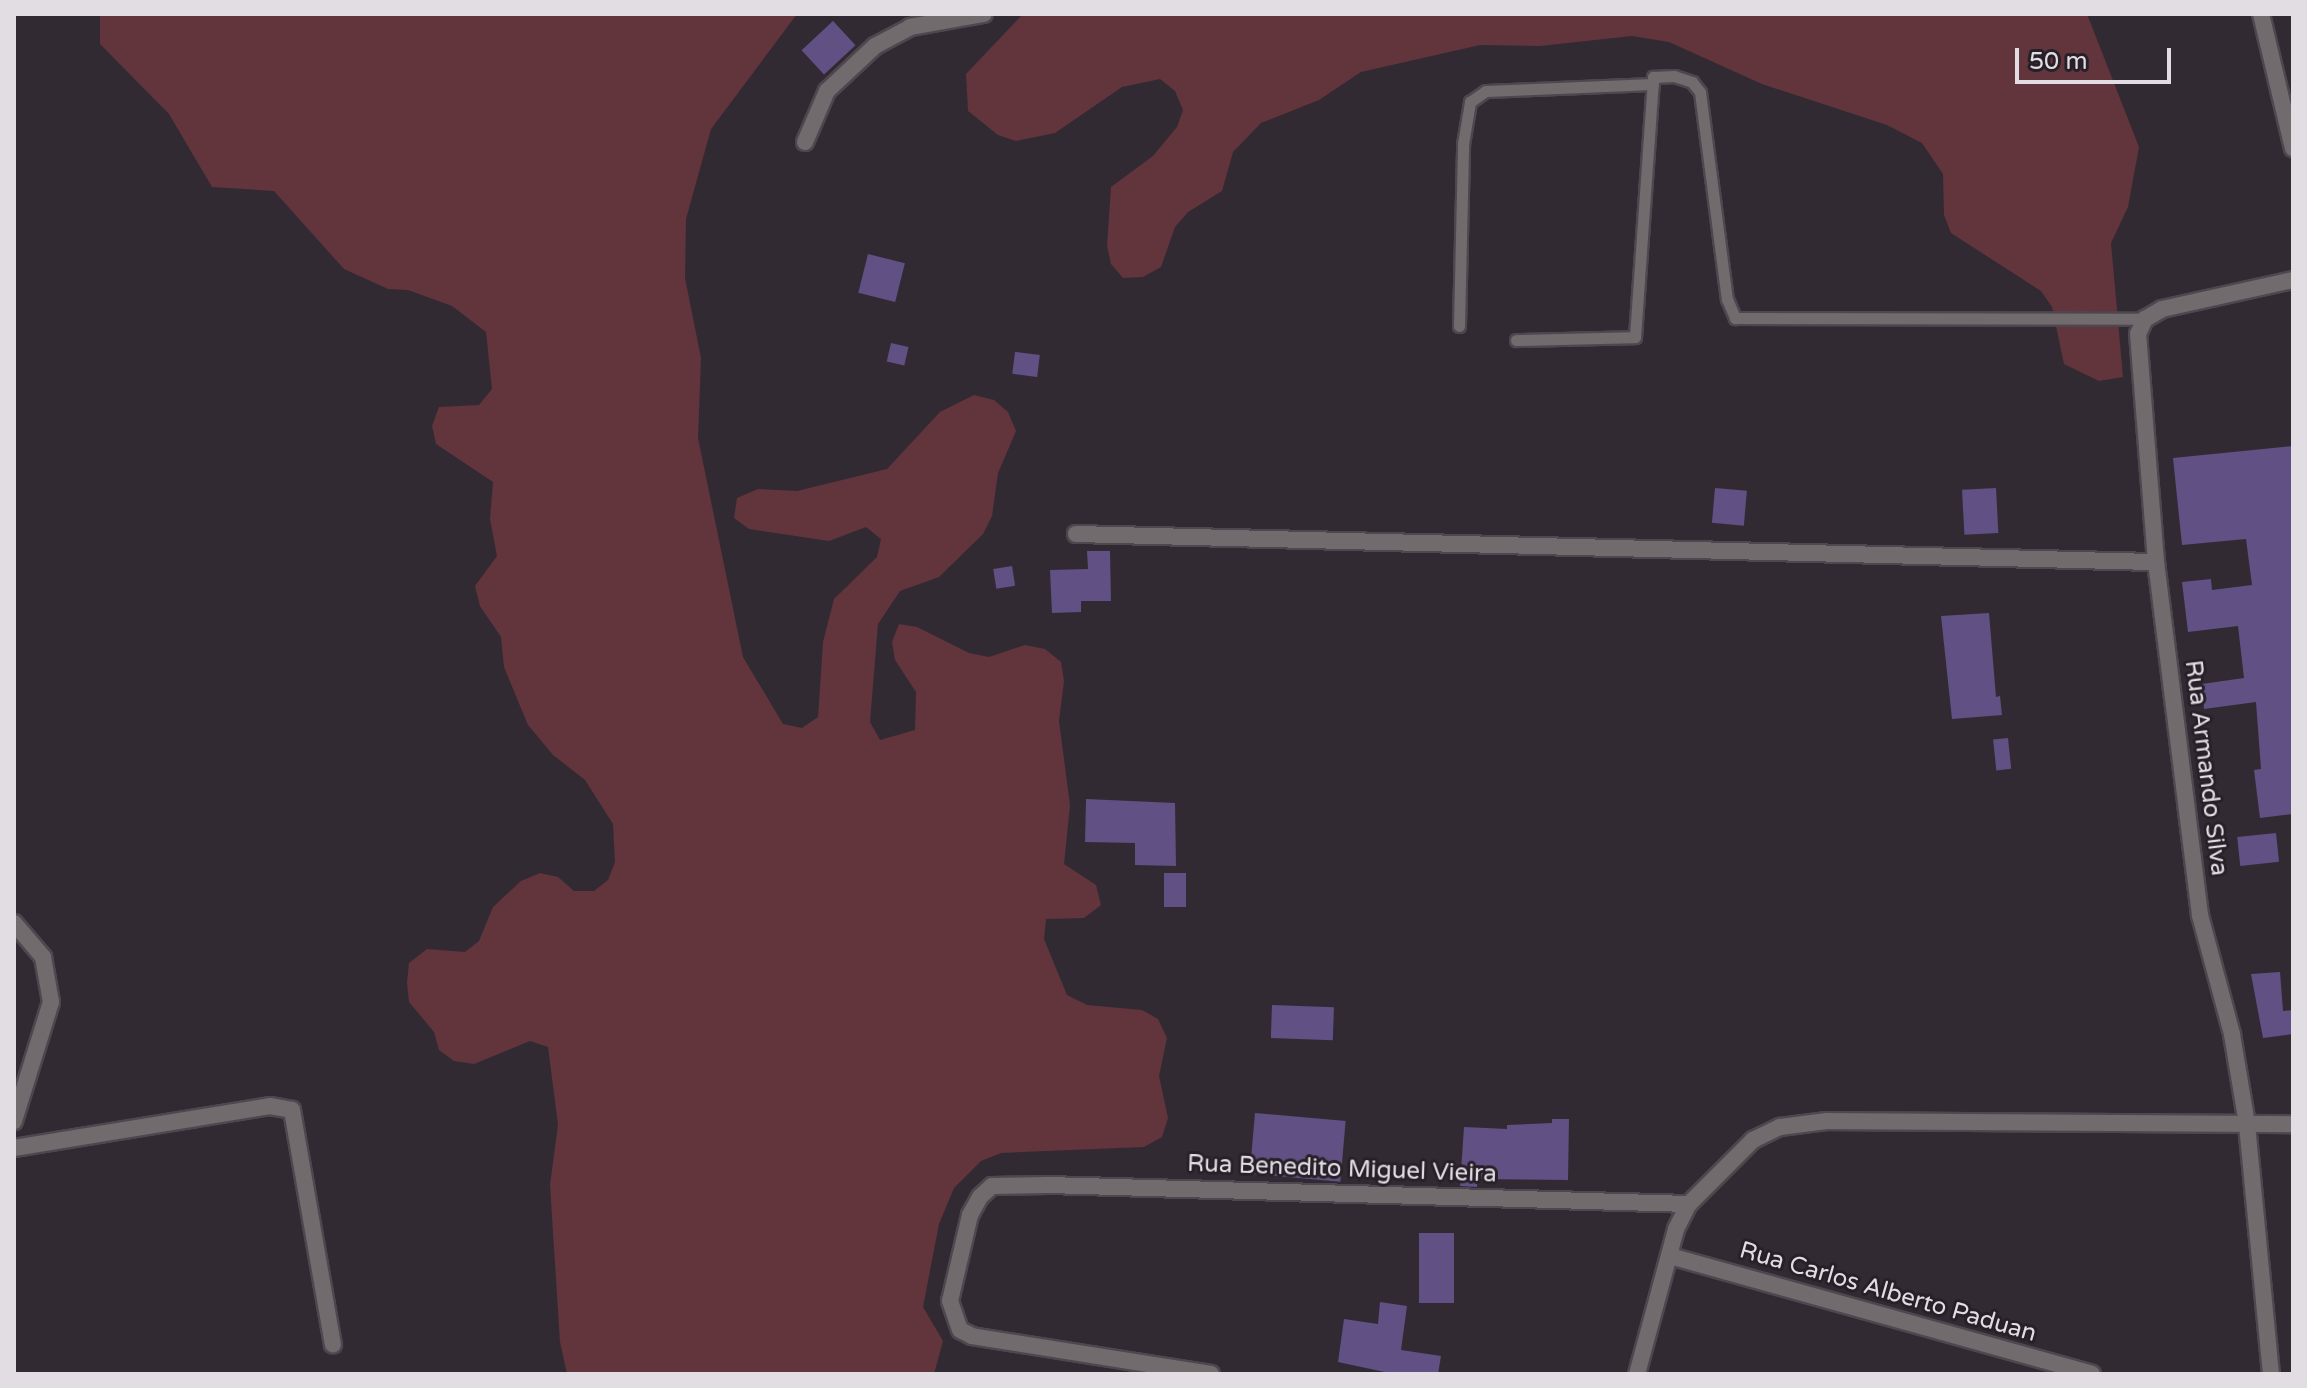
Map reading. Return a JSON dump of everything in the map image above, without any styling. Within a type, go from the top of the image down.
[{"type":"street","points":[[805,142],[827,91],[875,46],[910,27],[984,14]]},
{"type":"street","points":[[2261,14],[2293,148]]},
{"type":"street","points":[[2145,319],[2162,309],[2293,280]]},
{"type":"street","name":"Rua Armando Silva","points":[[2145,319],[2138,334],[2156,562],[2200,915],[2232,1034],[2247,1124],[2271,1374]]},
{"type":"street","points":[[1076,534],[2156,562]]},
{"type":"street","points":[[14,923],[43,957],[51,1002],[14,1121]]},
{"type":"street","points":[[14,1148],[270,1106],[292,1110],[333,1344]]},
{"type":"street","points":[[1637,1374],[1676,1229],[1689,1204],[1753,1140],[1780,1127],[1827,1121],[2293,1124]]},
{"type":"street","name":"Rua Benedito Miguel Vieira","points":[[1211,1374],[972,1336],[960,1330],[950,1301],[970,1215],[992,1186],[1689,1204]]},
{"type":"street","name":"Rua Carlos Alberto Paduan","points":[[1670,1256],[2092,1374]]},
{"type":"lane","points":[[1516,340],[1635,337],[1653,77],[1674,76],[1692,82],[1700,92],[1727,299],[1735,318],[2145,319]]},
{"type":"lane","points":[[1459,326],[1464,130],[1470,102],[1486,91],[1653,84]]},
{"type":"shaded area","points":[[100,14],[797,14],[711,129],[686,219],[685,278],[701,358],[698,438],[743,657],[783,724],[802,728],[818,717],[823,642],[834,599],[877,557],[881,539],[866,527],[829,541],[749,529],[734,518],[737,498],[758,489],[797,491],[887,469],[940,412],[974,395],[994,400],[1008,412],[1016,431],[998,473],[992,516],[983,534],[939,577],[900,591],[878,624],[870,722],[880,740],[915,730],[916,692],[895,660],[892,642],[899,624],[917,627],[969,653],[989,657],[1025,645],[1045,649],[1061,662],[1064,681],[1059,721],[1070,805],[1064,864],[1096,885],[1101,905],[1084,918],[1046,919],[1044,939],[1067,995],[1087,1005],[1142,1010],[1158,1019],[1167,1038],[1159,1076],[1168,1118],[1162,1137],[1144,1147],[1001,1153],[981,1161],[954,1188],[939,1224],[923,1307],[943,1341],[934,1374],[567,1374],[560,1342],[550,1185],[558,1125],[548,1047],[530,1041],[474,1064],[454,1061],[439,1050],[434,1032],[409,1002],[407,983],[409,963],[427,949],[465,952],[479,941],[493,907],[521,881],[540,873],[558,877],[574,891],[594,891],[608,880],[615,862],[613,824],[585,780],[553,755],[528,725],[504,667],[501,637],[480,606],[475,586],[497,556],[490,519],[493,482],[436,444],[432,426],[439,407],[479,405],[492,389],[486,332],[452,306],[408,290],[388,289],[344,269],[274,191],[212,187],[169,114],[100,44]]},
{"type":"shaded area","points":[[1023,14],[2087,14],[2139,147],[2128,207],[2111,243],[2123,377],[2099,381],[2064,364],[2052,307],[2041,291],[1951,233],[1944,215],[1943,174],[1922,143],[1887,125],[1762,84],[1669,42],[1632,36],[1540,46],[1480,45],[1361,72],[1319,100],[1261,123],[1233,152],[1222,191],[1188,212],[1175,227],[1161,267],[1143,277],[1123,278],[1111,264],[1107,246],[1111,187],[1153,156],[1177,127],[1183,110],[1175,91],[1160,79],[1122,87],[1055,133],[1016,141],[998,135],[968,111],[966,74]]},
{"type":"building","points":[[833,21],[856,45],[824,74],[802,50]]},
{"type":"building","points":[[868,254],[905,263],[895,302],[858,293]]},
{"type":"building","points":[[891,343],[909,347],[904,366],[887,362]]},
{"type":"building","points":[[1015,352],[1040,355],[1037,377],[1012,374]]},
{"type":"building","points":[[2293,446],[2293,814],[2260,818],[2254,770],[2261,769],[2256,702],[2204,709],[2202,684],[2244,678],[2238,626],[2188,632],[2182,582],[2211,579],[2212,590],[2252,585],[2246,539],[2182,545],[2173,458]]},
{"type":"building","points":[[1715,488],[1747,491],[1744,526],[1712,523]]},
{"type":"building","points":[[1996,488],[1998,533],[1964,535],[1962,490]]},
{"type":"building","points":[[1087,551],[1110,551],[1111,601],[1081,601],[1081,612],[1052,613],[1050,570],[1088,569]]},
{"type":"building","points":[[1012,566],[1015,586],[996,589],[993,569]]},
{"type":"building","points":[[1989,613],[1996,697],[2000,696],[2002,715],[1952,719],[1941,616]]},
{"type":"building","points":[[2008,738],[2011,769],[1996,770],[1993,740]]},
{"type":"building","points":[[1086,799],[1175,803],[1176,866],[1135,865],[1135,843],[1085,842]]},
{"type":"building","points":[[2276,833],[2279,862],[2240,866],[2237,837]]},
{"type":"building","points":[[1164,873],[1186,873],[1186,907],[1164,907]]},
{"type":"building","points":[[2280,972],[2283,1011],[2293,1010],[2293,1034],[2263,1038],[2251,974]]},
{"type":"building","points":[[1272,1005],[1334,1007],[1333,1040],[1271,1038]]},
{"type":"building","points":[[1255,1113],[1346,1121],[1340,1182],[1250,1174]]},
{"type":"building","points":[[1552,1119],[1569,1119],[1568,1180],[1477,1179],[1477,1187],[1460,1186],[1464,1127],[1507,1129],[1507,1125],[1552,1123]]},
{"type":"building","points":[[1419,1233],[1454,1233],[1454,1303],[1419,1303]]},
{"type":"building","points":[[1380,1302],[1407,1306],[1401,1350],[1441,1356],[1438,1374],[1394,1374],[1338,1362],[1344,1319],[1378,1324]]}]
